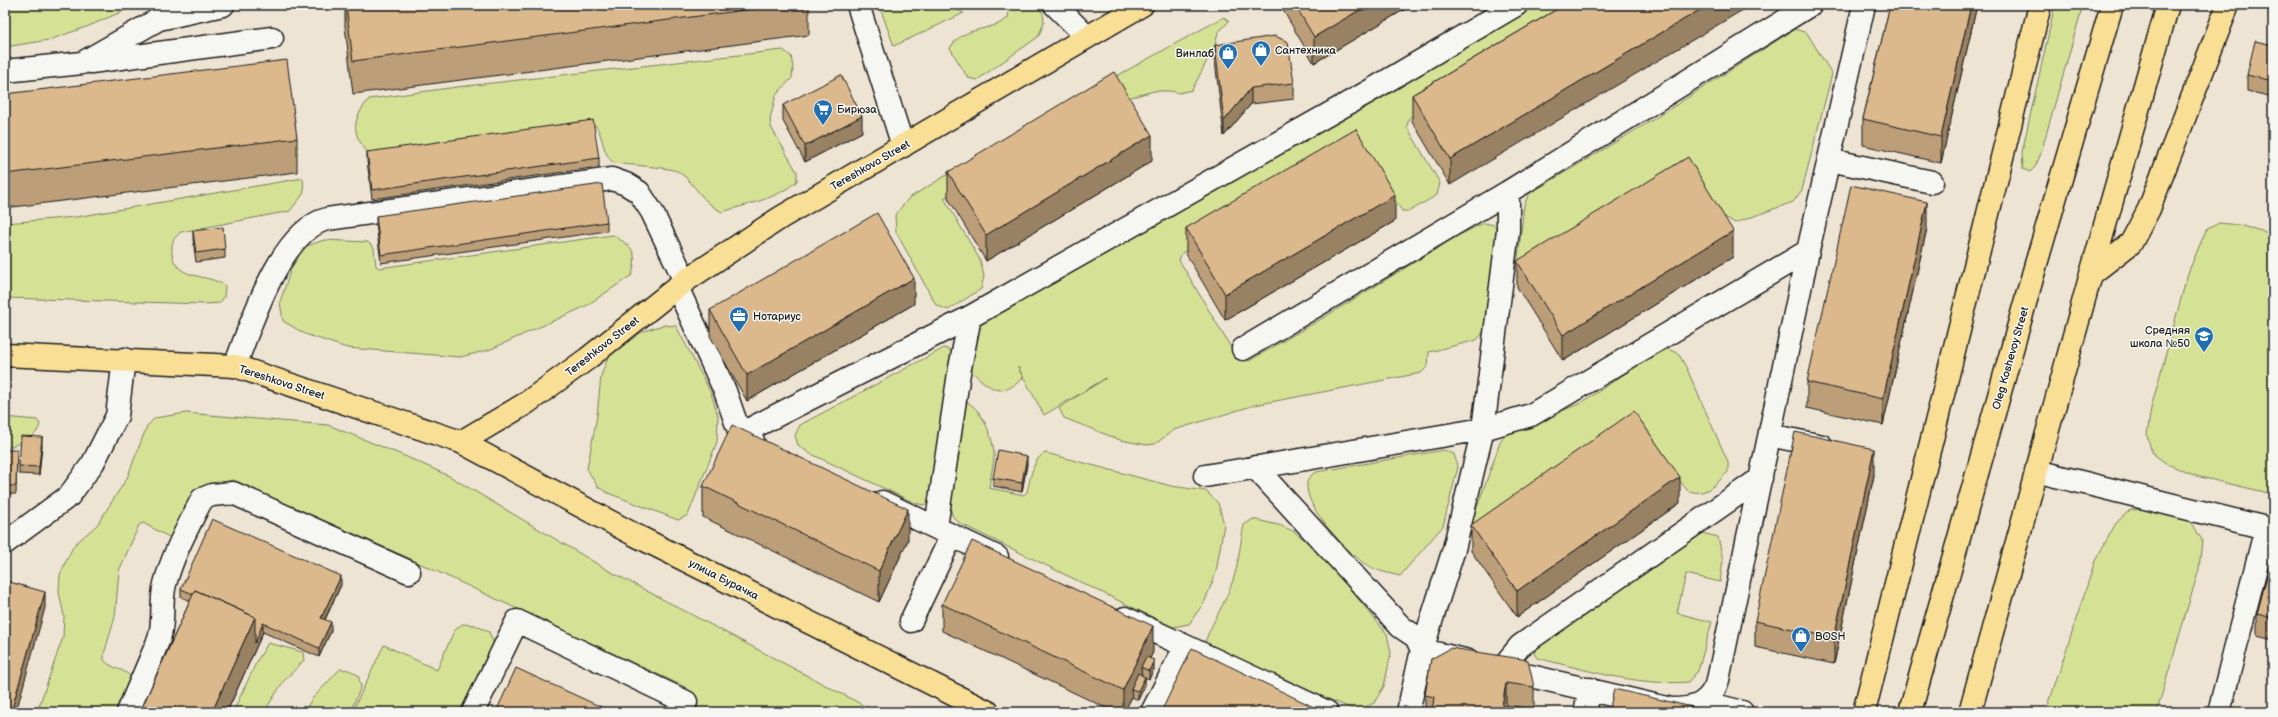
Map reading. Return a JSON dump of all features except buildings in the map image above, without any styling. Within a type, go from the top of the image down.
[{"type":"main road","name":"Tereshkova Street","points":[[5,355],[124,359],[235,366],[461,442],[525,404],[587,359],[681,284],[815,196],[903,146],[1142,5]]},
{"type":"main road","points":[[1864,712],[2040,5]]},
{"type":"main road","name":"Oleg Koshevoy Street","points":[[1910,712],[2036,264],[2112,5]]},
{"type":"main road","points":[[1970,712],[2091,274],[2168,5]]},
{"type":"main road","points":[[2091,274],[2131,243],[2149,209],[2228,5]]},
{"type":"main road","name":"улица Бурачка","points":[[461,442],[635,535],[988,712]]},
{"type":"street","points":[[82,63],[159,19],[223,5]]},
{"type":"street","points":[[858,5],[903,146]]},
{"type":"street","points":[[1055,5],[1087,37]]},
{"type":"street","points":[[740,434],[970,317],[1368,92],[1516,5]]},
{"type":"street","points":[[1243,349],[1508,192],[1810,5]]},
{"type":"street","points":[[1422,650],[1671,709],[1688,709],[1703,702],[1712,694],[1718,680],[1808,251],[1830,160],[1864,5]]},
{"type":"street","points":[[5,71],[82,63],[272,38]]},
{"type":"street","points":[[1830,160],[1932,182]]},
{"type":"street","points":[[235,366],[252,319],[274,272],[294,241],[305,228],[316,221],[327,218],[612,179],[626,184],[639,192],[652,212],[725,391],[740,434],[775,451]]},
{"type":"street","points":[[1408,712],[1422,650],[1454,549],[1483,429],[1508,230],[1508,192]]},
{"type":"street","points":[[1205,476],[1483,429],[1531,415],[1808,251]]},
{"type":"street","points":[[911,620],[944,531],[959,373],[970,317]]},
{"type":"street","points":[[5,543],[69,496],[93,463],[117,416],[124,359]]},
{"type":"street","points":[[1770,435],[1843,451]]},
{"type":"street","points":[[1254,468],[1401,627],[1416,637],[1422,650]]},
{"type":"street","points":[[2036,471],[2270,529],[2219,712]]},
{"type":"street","points":[[1501,669],[1520,646],[1761,478]]},
{"type":"street","points":[[128,712],[163,628],[164,586],[179,544],[202,499],[212,495],[233,493],[409,572]]},
{"type":"street","points":[[866,494],[1017,567]]},
{"type":"street","points":[[1108,610],[1327,712]]},
{"type":"street","points":[[473,712],[517,621],[686,702]]},
{"type":"street","points":[[1152,712],[1185,647]]},
{"type":"street","points":[[1585,712],[1590,689]]},
{"type":"street","points":[[1703,702],[1742,712]]},
{"type":"green space","points":[[5,5],[137,5],[89,26],[49,40],[5,47]]},
{"type":"green space","points":[[879,5],[947,5],[964,13],[894,46]]},
{"type":"green space","points":[[1000,5],[1035,5],[1043,13],[1044,23],[1038,37],[977,80],[968,78],[950,48],[956,40],[963,35],[1001,23],[1008,18],[1009,9]]},
{"type":"green space","points":[[1533,5],[1590,5],[1409,118],[1407,127],[1440,183],[1437,195],[1410,211],[1402,211],[1360,148],[1182,253],[1179,260],[1236,356],[1249,361],[1328,315],[1459,235],[1484,223],[1494,225],[1499,233],[1485,330],[1477,340],[1429,352],[1428,366],[1421,373],[1255,405],[1174,430],[1155,444],[1147,445],[1120,440],[1064,418],[1059,408],[1106,378],[1044,415],[1018,367],[1023,378],[1012,387],[1002,390],[992,388],[987,385],[973,372],[969,365],[979,321],[1125,238],[1347,117]]},
{"type":"green space","points":[[2055,5],[2083,5],[2040,156],[2035,167],[2030,172],[2023,169],[2022,152]]},
{"type":"green space","points":[[1224,17],[1229,21],[1218,33],[1215,45],[1192,90],[1179,93],[1171,91],[1154,91],[1124,99],[1115,95],[944,198],[980,260],[984,276],[981,289],[948,310],[936,305],[896,232],[895,215],[909,198],[1042,117]]},
{"type":"green space","points":[[1795,29],[1807,33],[1832,74],[1802,190],[1793,202],[1735,223],[1720,214],[1519,263],[1518,258],[1524,205],[1529,194],[1654,119]]},
{"type":"green space","points":[[783,50],[791,56],[793,68],[792,78],[776,95],[770,119],[771,127],[797,172],[797,181],[772,197],[722,212],[703,198],[690,182],[679,172],[658,167],[614,163],[610,160],[605,151],[599,130],[596,126],[590,125],[370,155],[359,140],[357,134],[356,121],[369,99],[457,87]]},
{"type":"green space","points":[[303,178],[304,193],[290,211],[181,232],[174,239],[172,244],[172,254],[175,263],[180,269],[186,273],[211,279],[225,286],[224,297],[220,303],[206,304],[5,298],[5,223],[76,217]]},
{"type":"green space","points":[[2219,223],[2239,225],[2273,234],[2273,494],[2196,476],[2167,464],[2152,453],[2147,435],[2151,408],[2188,273],[2206,230]]},
{"type":"green space","points":[[613,235],[632,250],[634,255],[634,267],[632,275],[586,306],[489,350],[460,357],[347,348],[305,334],[283,321],[280,302],[291,269],[304,247],[324,240],[368,242],[374,248],[376,266],[379,268]]},
{"type":"green space","points":[[663,325],[676,326],[711,393],[718,416],[717,442],[688,515],[678,520],[608,493],[598,487],[587,469],[597,416],[601,376],[610,351],[644,331]]},
{"type":"green space","points":[[944,348],[951,350],[955,357],[932,501],[923,505],[915,503],[809,453],[798,445],[795,435],[800,425]]},
{"type":"green space","points":[[1667,349],[1678,353],[1686,367],[1728,462],[1728,472],[1719,481],[1705,491],[1694,492],[1687,490],[1639,429],[1471,536],[1469,530],[1501,440],[1506,434],[1581,403],[1659,351]]},
{"type":"green space","points":[[963,401],[976,409],[981,416],[986,424],[992,442],[994,457],[989,488],[1024,495],[1027,492],[1035,464],[1042,455],[1046,453],[1171,486],[1206,491],[1218,503],[1224,524],[1216,572],[1205,601],[1189,624],[1173,627],[961,524],[953,517],[948,503]]},
{"type":"green space","points":[[186,413],[328,425],[407,457],[449,476],[611,572],[876,712],[700,712],[692,693],[685,687],[406,557],[233,480],[206,486],[171,538],[143,523],[139,525],[119,571],[115,617],[104,654],[104,660],[107,663],[125,672],[132,678],[117,712],[37,712],[63,637],[64,616],[59,592],[60,575],[66,561],[74,545],[97,525],[127,478],[147,426],[155,418]]},
{"type":"green space","points":[[5,417],[37,420],[40,424],[38,430],[31,438],[5,449]]},
{"type":"green space","points":[[1444,450],[1454,454],[1458,467],[1443,526],[1400,576],[1382,572],[1365,564],[1357,558],[1328,528],[1312,504],[1308,493],[1307,483],[1310,476],[1316,472]]},
{"type":"green space","points":[[2145,509],[2167,512],[2191,521],[2202,540],[2199,569],[2157,711],[2046,712],[2095,561],[2116,523],[2130,510]]},
{"type":"green space","points":[[1253,519],[1282,526],[1295,532],[1306,541],[1327,561],[1387,634],[1391,653],[1384,686],[1374,703],[1358,711],[1212,651],[1205,642],[1233,580],[1237,567],[1244,525]]},
{"type":"green space","points":[[1698,532],[1718,537],[1723,560],[1720,582],[1686,574],[1677,613],[1712,622],[1698,671],[1688,682],[1650,682],[1612,676],[1537,658],[1534,654],[1537,645]]},
{"type":"green space","points":[[462,624],[475,625],[489,632],[495,646],[463,712],[352,712],[384,645],[437,670],[454,631]]},
{"type":"green space","points":[[268,643],[303,652],[304,660],[283,682],[264,712],[233,712],[257,661]]},
{"type":"green space","points":[[340,669],[349,670],[358,675],[361,687],[350,712],[304,712],[312,699]]},
{"type":"place","name":"Сантехника","points":[[1261,67]]},
{"type":"place","name":"Винлаб","points":[[1228,70]]},
{"type":"place","name":"Бирюза","points":[[823,126]]},
{"type":"place","name":"Нотариус","points":[[739,333]]},
{"type":"place","name":"Средняя школа №50","points":[[2204,353]]},
{"type":"place","name":"BOSH","points":[[1801,653]]}]
